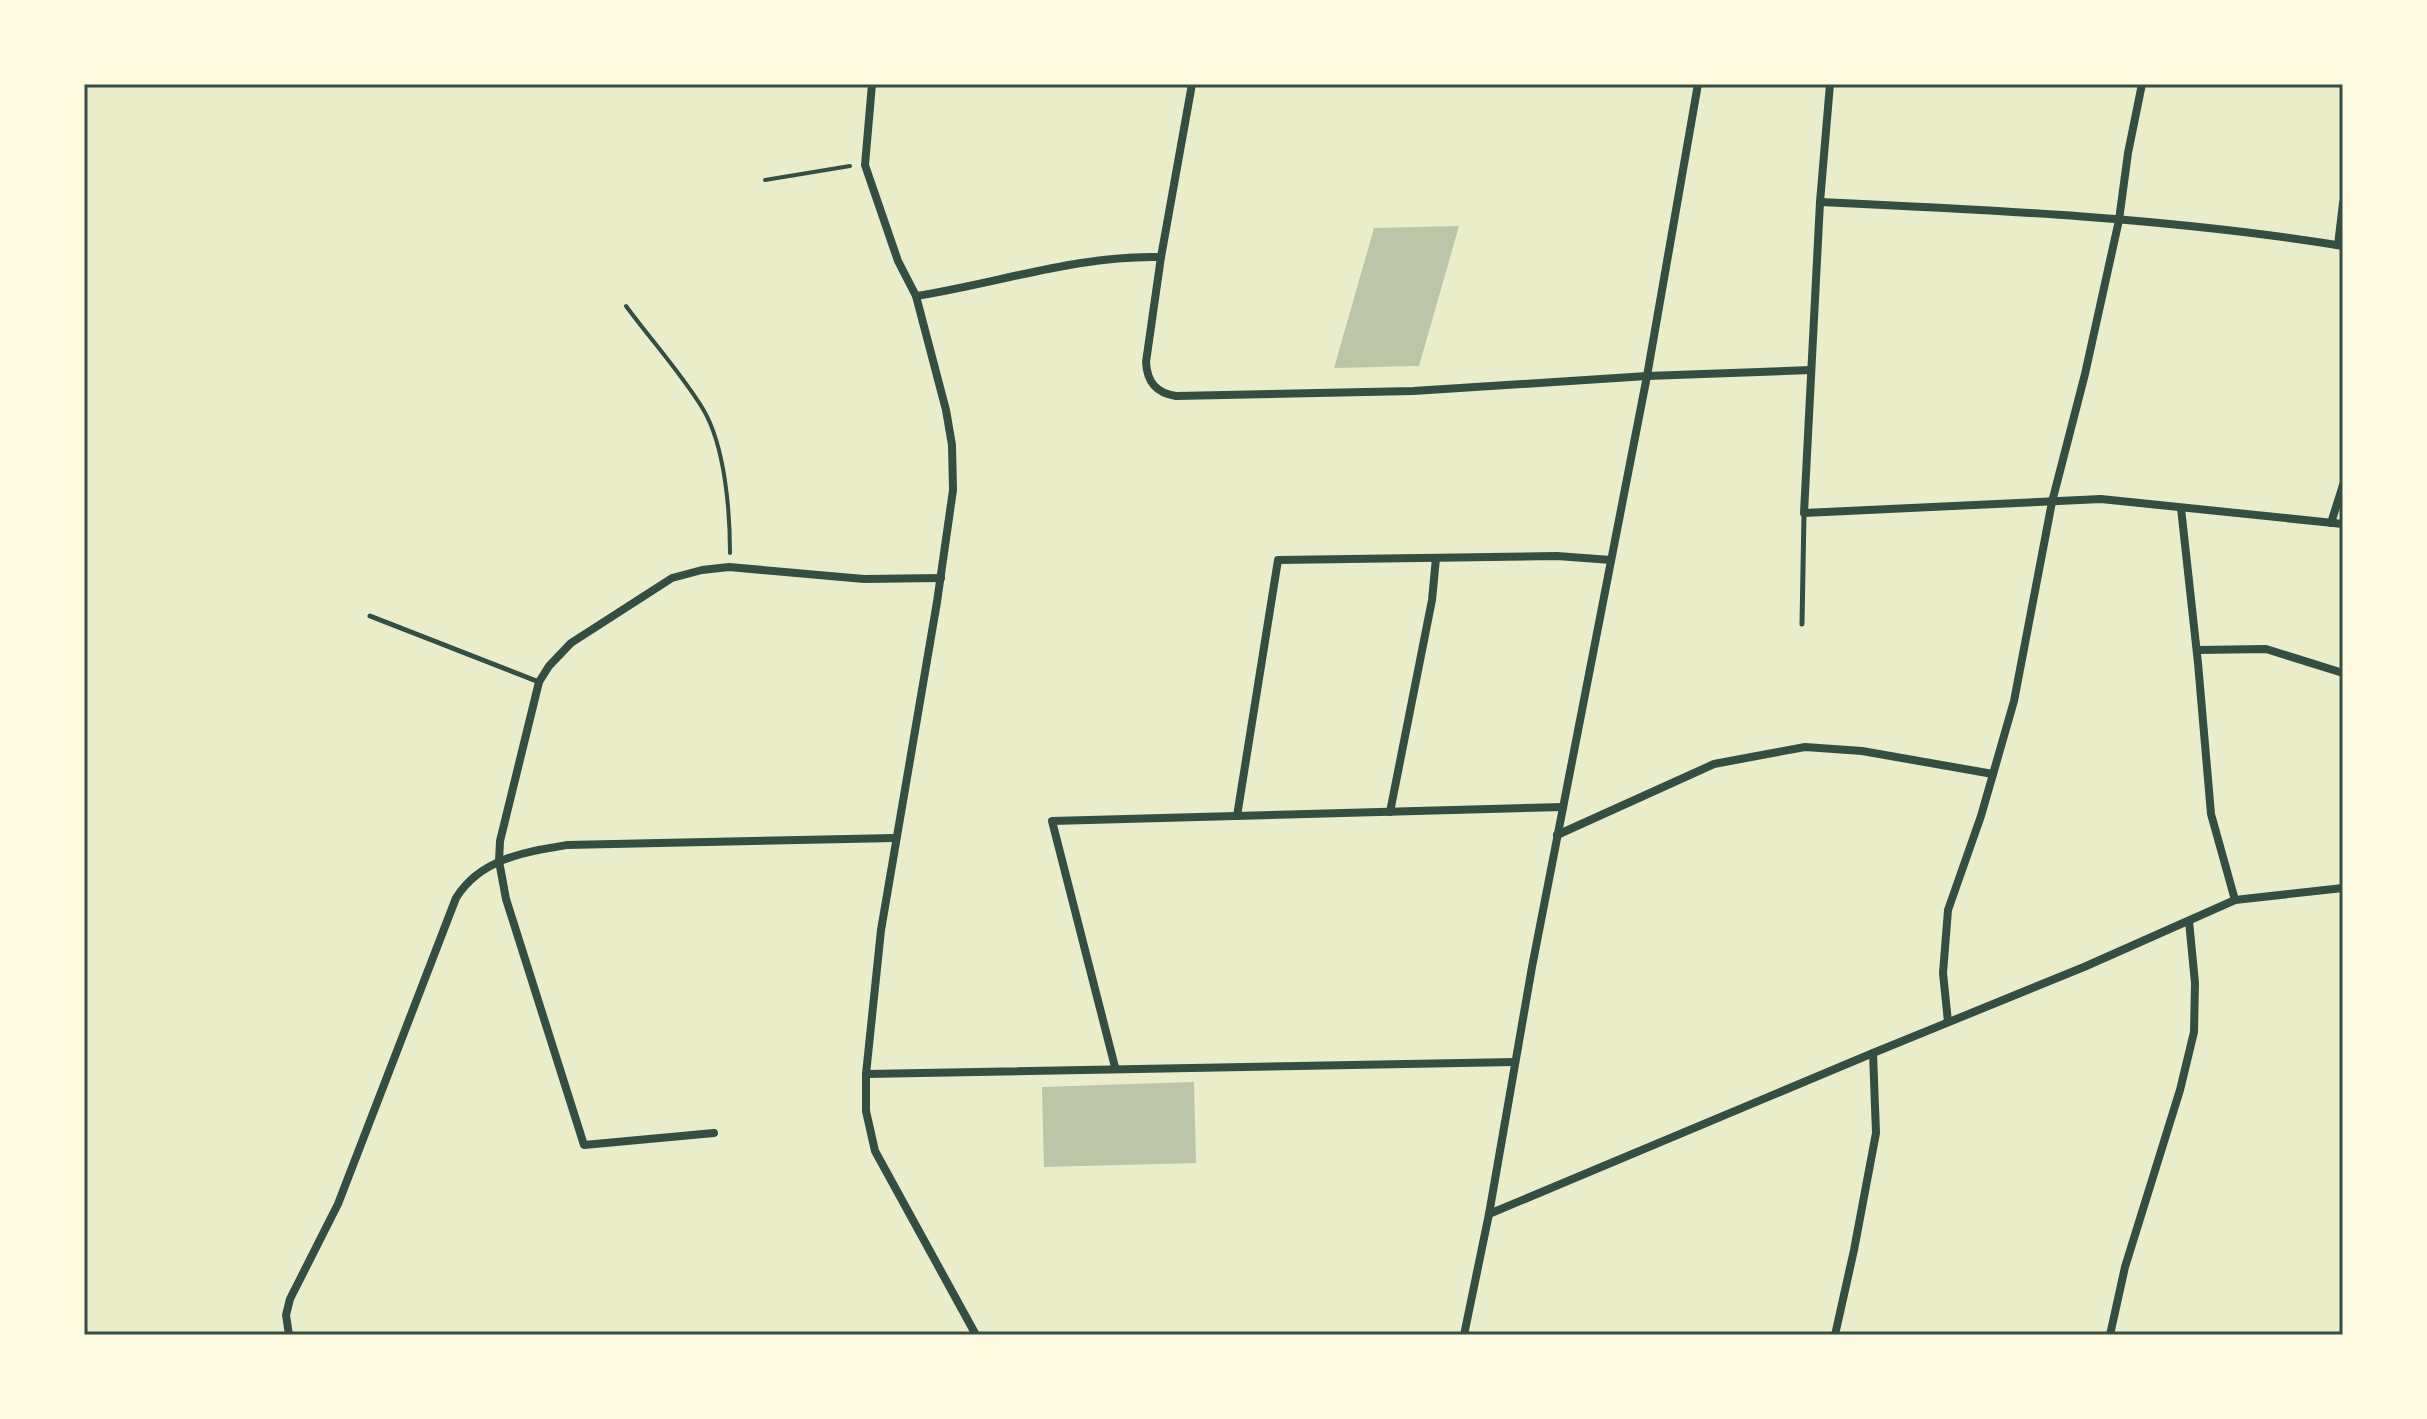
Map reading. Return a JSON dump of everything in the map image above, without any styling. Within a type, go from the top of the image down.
[{"type":"street","points":[[881,84],[872,84],[865,165],[898,261],[916,296],[946,410],[952,445],[953,490],[881,930],[866,1074],[866,1111],[875,1151],[976,1335]]},
{"type":"street","points":[[1192,84],[1146,362],[1150,382],[1165,394],[1413,391],[1647,376],[1811,370]]},
{"type":"street","points":[[1464,1335],[1647,376],[1698,84]]},
{"type":"street","points":[[1830,84],[1820,202],[1804,513],[2101,499],[2343,524]]},
{"type":"street","points":[[1948,1022],[1943,973],[1948,910],[2014,701],[2052,502],[2085,374],[2119,220],[2142,84]]},
{"type":"street","points":[[1820,202],[1991,210],[2176,224],[2340,246],[2343,203]]},
{"type":"street","points":[[916,296],[973,287],[1079,262],[1161,257]]},
{"type":"street","points":[[2331,523],[2343,485]]},
{"type":"street","points":[[2181,508],[2211,814],[2235,900]]},
{"type":"street","points":[[1237,816],[1278,560],[1557,556],[1611,560]]},
{"type":"street","points":[[1390,812],[1432,600],[1436,558]]},
{"type":"street","points":[[714,1133],[584,1145],[506,899],[499,861],[504,821],[539,682],[549,666],[571,643],[672,578],[702,570],[729,567],[829,577],[941,578]]},
{"type":"street","points":[[2197,650],[2266,649],[2343,673]]},
{"type":"street","points":[[1557,835],[1714,764],[1805,747],[1862,751],[1993,774]]},
{"type":"street","points":[[1115,1067],[1052,821],[1563,807]]},
{"type":"street","points":[[289,1335],[287,1307],[338,1204],[456,898],[477,872],[499,861],[542,849],[591,844],[895,838]]},
{"type":"street","points":[[1489,1214],[2235,900],[2343,888]]},
{"type":"street","points":[[2110,1335],[2125,1267],[2180,1090],[2194,1032],[2195,983],[2189,921]]},
{"type":"street","points":[[1835,1335],[1876,1133],[1873,1053]]},
{"type":"street","points":[[866,1074],[1515,1062]]},
{"type":"lane","points":[[1802,624],[1804,513]]},
{"type":"lane","points":[[370,616],[539,682]]},
{"type":"path","points":[[765,180],[865,165]]},
{"type":"path","points":[[626,306],[704,412],[719,454],[726,489],[730,521],[729,567]]},
{"type":"building","points":[[1459,226],[1419,366],[1334,368],[1374,228]]},
{"type":"building","points":[[1194,1082],[1196,1163],[1044,1167],[1042,1087]]}]
